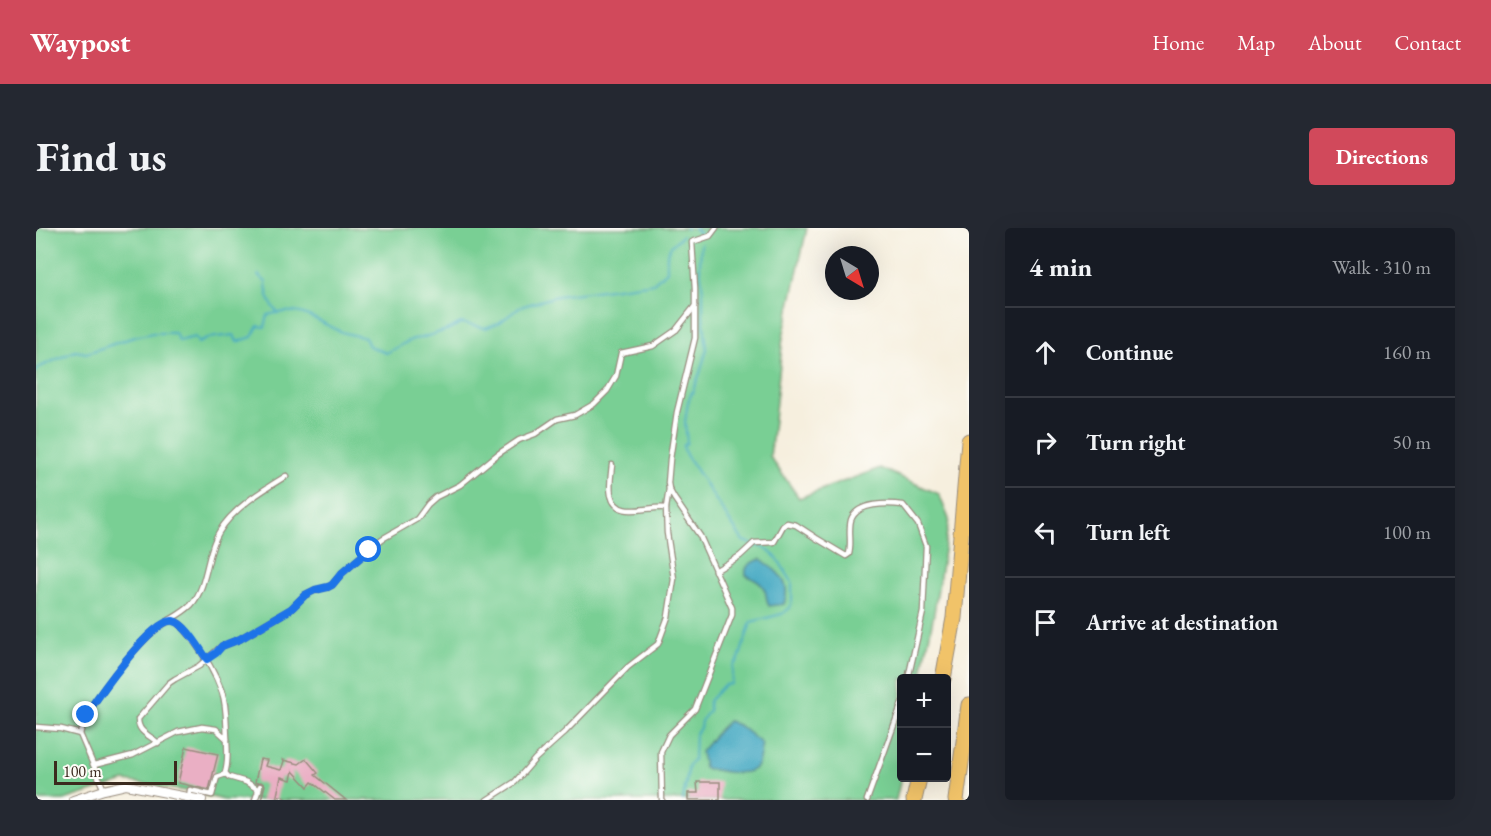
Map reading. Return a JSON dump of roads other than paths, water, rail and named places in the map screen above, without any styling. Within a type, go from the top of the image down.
[{"type":"highway","points":[[945,674],[954,618],[969,441]]},
{"type":"highway","points":[[956,800],[969,705]]},
{"type":"highway","points":[[914,800],[918,782]]},
{"type":"street","points":[[73,800],[126,785],[202,800]]},
{"type":"lane","points":[[487,800],[515,782],[535,759],[628,668],[658,644],[668,617],[674,579],[667,533],[666,507],[670,459],[676,412],[695,338],[692,242],[710,236],[716,228]]},
{"type":"lane","points":[[158,743],[143,733],[138,719],[169,683],[199,666],[222,646],[240,639],[291,609],[305,595],[332,585],[342,573],[382,539],[417,519],[436,497],[460,485],[519,440],[535,434],[557,419],[575,415],[594,404],[607,391],[616,376],[621,353],[653,346],[676,330],[695,306]]},
{"type":"lane","points":[[612,465],[610,494],[618,507],[629,511],[666,507]]},
{"type":"lane","points":[[104,790],[80,734],[86,715],[112,676],[128,657],[154,631],[189,607],[199,594],[219,531],[257,494],[286,476]]},
{"type":"lane","points":[[662,800],[661,752],[669,735],[694,709],[731,619],[732,608],[700,536],[669,489]]},
{"type":"lane","points":[[715,571],[753,543],[774,542],[787,523],[792,523],[846,556],[850,549],[852,519],[857,512],[872,505],[903,505],[918,524],[926,546],[923,612],[909,674]]},
{"type":"lane","points":[[168,621],[174,621],[183,627],[207,659],[222,692],[226,712],[228,762],[226,774]]},
{"type":"lane","points":[[867,800],[897,717]]},
{"type":"lane","points":[[36,727],[61,729],[80,734]]},
{"type":"lane","points":[[94,765],[133,755],[178,732],[202,727],[216,729],[227,739]]},
{"type":"lane","points":[[226,774],[228,777],[260,788],[255,800]]},
{"type":"lane","points":[[189,797],[190,790],[212,795],[217,777],[226,774]]},
{"type":"water","points":[[761,559],[783,580],[786,591],[784,604],[769,606],[762,585],[746,575],[747,566]]},
{"type":"water","points":[[728,721],[740,726],[762,744],[757,765],[752,770],[739,773],[704,768],[701,752]]},
{"type":"waterway","points":[[694,228],[699,233]]},
{"type":"waterway","points":[[36,372],[40,367],[75,351],[87,353],[153,333],[175,333],[179,341],[195,337],[198,343],[208,338],[234,335],[237,342],[252,337],[258,326],[265,327],[268,315],[288,312],[304,314],[340,331],[365,338],[369,346],[386,353],[413,339],[447,330],[461,323],[485,328],[499,323],[520,307],[557,296],[653,283],[667,271],[668,250],[682,236]]},
{"type":"waterway","points":[[683,800],[689,765],[694,759],[695,734],[709,711],[709,701],[724,685],[731,684],[733,666],[739,659],[751,622],[782,614],[790,608],[792,601],[792,582],[777,558],[764,547],[757,547],[743,541],[686,455],[683,446],[687,443],[685,422],[688,402],[707,349],[700,266],[701,244]]},
{"type":"waterway","points":[[258,275],[266,282],[269,298],[278,312]]}]
